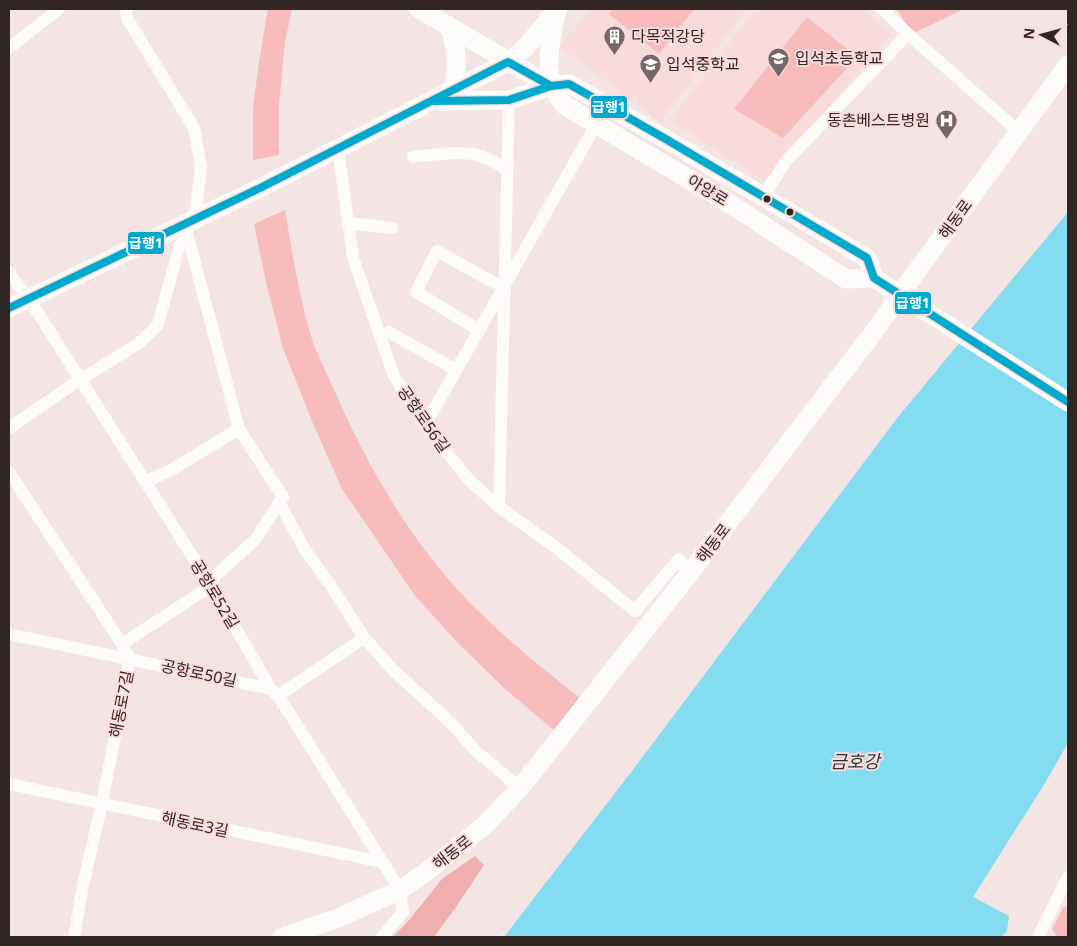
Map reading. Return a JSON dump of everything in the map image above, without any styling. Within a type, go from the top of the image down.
[{"type":"main road","name":"아양로","points":[[419,9],[551,86],[564,105],[727,202],[846,278],[874,278],[867,258],[569,84],[551,86]]},
{"type":"main road","points":[[9,308],[338,149],[508,62],[525,48],[558,9]]},
{"type":"main road","points":[[434,101],[509,100],[551,86],[548,62],[549,46],[558,9]]},
{"type":"main road","points":[[451,29],[457,63],[452,92]]},
{"type":"main road","name":"해동로","points":[[283,937],[338,918],[400,890],[484,826],[520,788],[689,574],[879,325],[1068,65]]},
{"type":"main road","points":[[874,278],[1068,402]]},
{"type":"street","points":[[9,48],[59,9]]},
{"type":"street","points":[[126,9],[127,18],[194,128],[201,167],[195,218]]},
{"type":"street","points":[[882,9],[1019,132]]},
{"type":"street","points":[[764,197],[786,161],[908,34]]},
{"type":"street","points":[[499,507],[509,100]]},
{"type":"street","points":[[425,425],[597,123]]},
{"type":"street","name":"공항로56길","points":[[338,149],[353,258],[394,376],[425,425],[469,480],[499,507],[558,549],[635,611],[679,559],[689,574]]},
{"type":"street","points":[[414,157],[456,153],[475,154],[491,160],[507,170]]},
{"type":"street","points":[[348,223],[392,228]]},
{"type":"street","points":[[9,428],[81,379],[138,344],[158,325],[185,225],[239,429],[283,497],[305,550],[364,638],[393,670],[449,721],[477,752],[520,788]]},
{"type":"street","points":[[479,330],[416,292],[437,251],[504,288]]},
{"type":"street","name":"공항로52길","points":[[9,273],[81,379],[400,890]]},
{"type":"street","points":[[388,332],[456,370]]},
{"type":"street","points":[[144,482],[181,465],[239,429]]},
{"type":"street","name":"해동로7길","points":[[9,472],[130,659],[74,937]]},
{"type":"street","points":[[122,644],[211,586],[214,577],[255,540],[283,497]]},
{"type":"street","name":"공항로50길","points":[[9,634],[275,692]]},
{"type":"street","points":[[275,692],[364,638]]},
{"type":"street","name":"해동로3길","points":[[9,784],[382,862]]},
{"type":"street","points":[[1038,937],[1068,878]]},
{"type":"street","points":[[382,937],[403,912],[400,890]]},
{"type":"shaded area","points":[[268,9],[292,9],[285,42],[279,104],[279,155],[253,160],[253,108]]},
{"type":"shaded area","name":"입석중학교","points":[[592,9],[747,9],[660,121],[560,46]]},
{"type":"shaded area","points":[[613,9],[694,9],[659,54],[609,14]]},
{"type":"shaded area","name":"입석초등학교","points":[[756,9],[863,9],[891,35],[764,181],[670,120]]},
{"type":"shaded area","points":[[897,9],[964,9],[912,34]]},
{"type":"shaded area","points":[[807,17],[857,57],[783,138],[734,109]]},
{"type":"shaded area","points":[[285,210],[299,289],[315,349],[345,415],[375,473],[410,529],[429,555],[471,604],[542,668],[586,703],[561,736],[504,688],[457,642],[416,597],[342,489],[314,426],[283,348],[267,287],[254,224]]},
{"type":"shaded area","points":[[475,856],[484,865],[434,937],[393,937],[442,879]]},
{"type":"shaded area","points":[[1064,906],[1068,908],[1068,937],[1057,937],[1052,929]]},
{"type":"water","name":"금호강","points":[[1068,212],[1068,743],[973,897],[1009,916],[1007,931],[1001,937],[504,937],[632,771],[898,417]]},
{"type":"transit line","name":"급행1","points":[[9,308],[260,188],[508,62],[551,86]]},
{"type":"transit line","name":"급행1","points":[[434,101],[509,100],[551,86],[569,84],[867,258],[874,278],[1068,402]]},
{"type":"place","name":"다목적강당","points":[[615,55]]},
{"type":"place","name":"입석초등학교","points":[[779,77]]},
{"type":"place","name":"입석중학교","points":[[650,83]]},
{"type":"place","name":"동촌베스트병원","points":[[946,139]]}]
